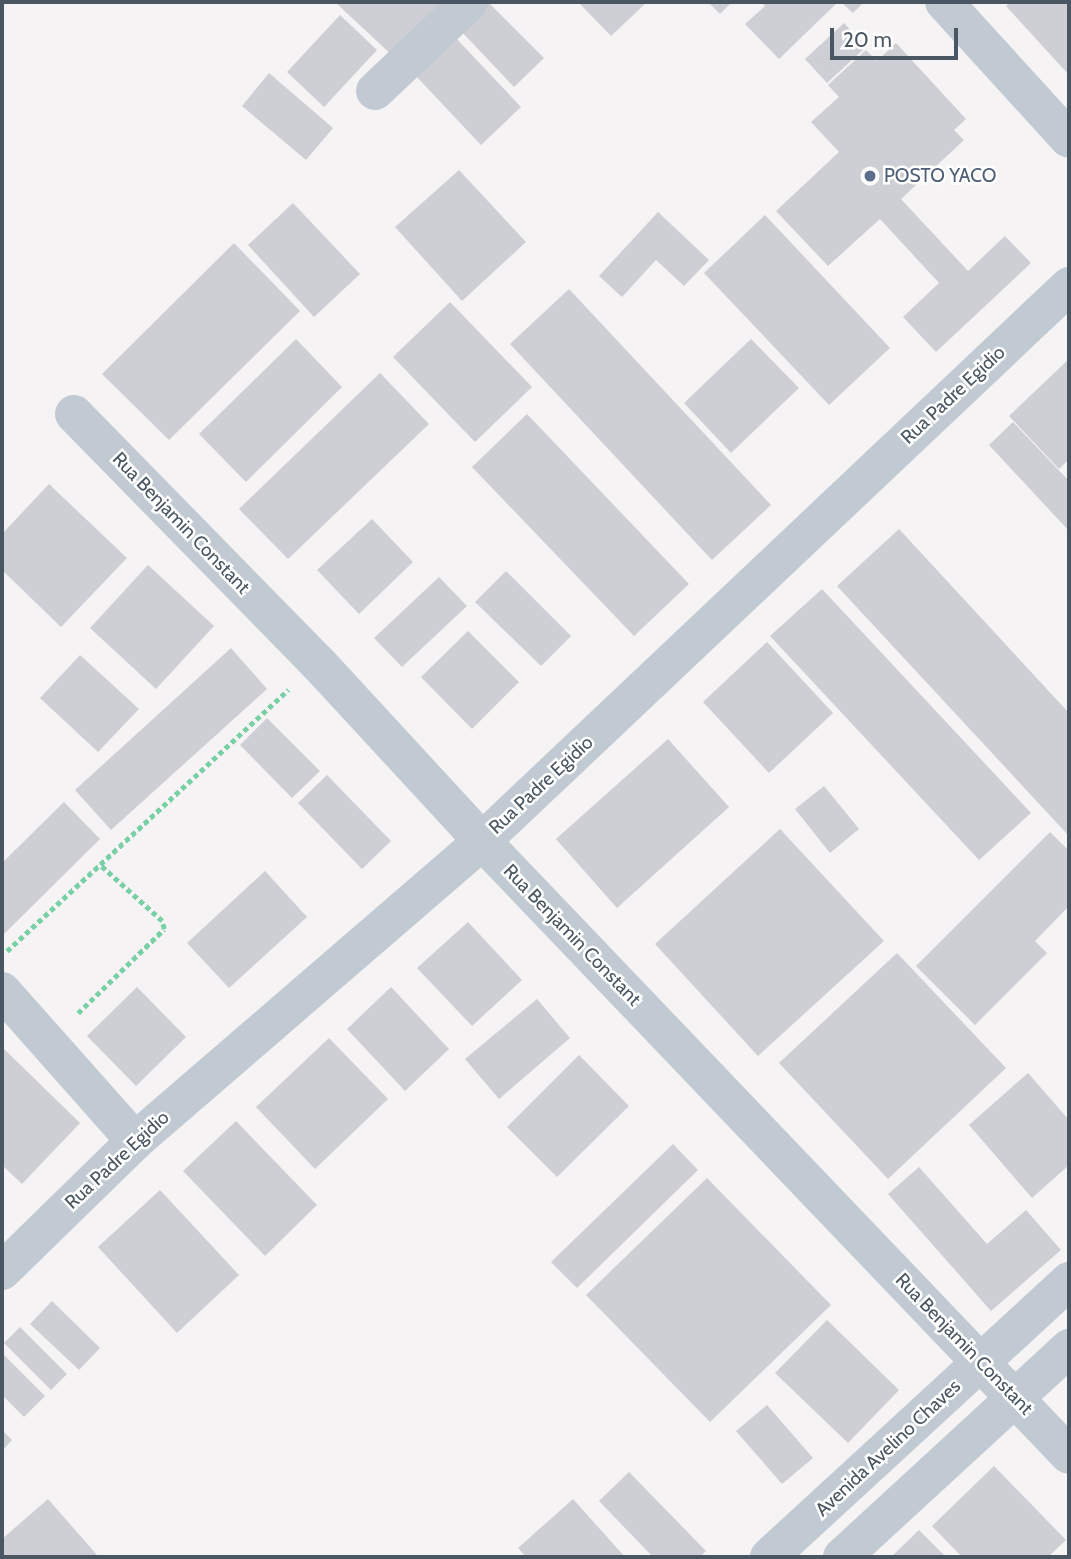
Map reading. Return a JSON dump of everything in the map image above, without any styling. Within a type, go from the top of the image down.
[{"type":"street","points":[[375,91],[469,2]]},
{"type":"street","points":[[944,2],[1069,139]]},
{"type":"street","name":"Rua Padre Egidio","points":[[6,1258],[135,1140],[482,841],[1069,286]]},
{"type":"street","name":"Rua Benjamin Constant","points":[[74,414],[318,663],[482,841],[1069,1455]]},
{"type":"street","points":[[2,991],[135,1140]]},
{"type":"street","name":"Avenida Avelino Chaves","points":[[769,1557],[1069,1281]]},
{"type":"street","points":[[842,1557],[1069,1348]]},
{"type":"path","points":[[2,956],[318,663]]},
{"type":"path","points":[[48,1044],[163,929],[162,921],[99,864]]},
{"type":"building","points":[[335,2],[449,2],[396,59]]},
{"type":"building","points":[[488,2],[544,58],[514,87],[459,29]]},
{"type":"building","points":[[578,2],[647,2],[611,36]]},
{"type":"building","points":[[708,2],[732,2],[720,14]]},
{"type":"building","points":[[761,2],[838,2],[779,59],[745,24],[765,6]]},
{"type":"building","points":[[841,2],[864,2],[853,13]]},
{"type":"building","points":[[1011,2],[1069,2],[1069,75],[1006,6]]},
{"type":"building","points":[[340,15],[377,50],[324,107],[287,72]]},
{"type":"building","points":[[844,23],[866,47],[827,83],[805,59]]},
{"type":"building","points":[[453,35],[521,107],[481,145],[413,73]]},
{"type":"building","name":"POSTO YACO","points":[[896,43],[966,119],[954,130],[964,140],[901,199],[968,271],[1005,236],[1031,263],[936,352],[903,317],[939,283],[880,219],[828,266],[776,211],[839,152],[811,122],[839,97],[828,85],[866,50],[877,61]]},
{"type":"building","points":[[269,73],[333,128],[306,160],[242,106]]},
{"type":"building","points":[[459,170],[526,242],[462,301],[395,227]]},
{"type":"building","points":[[293,203],[360,274],[314,317],[248,245]]},
{"type":"building","points":[[658,212],[709,260],[684,286],[656,260],[622,297],[599,276]]},
{"type":"building","points":[[765,215],[890,348],[829,405],[704,273]]},
{"type":"building","points":[[234,243],[300,311],[169,440],[102,374]]},
{"type":"building","points":[[569,289],[771,505],[712,560],[510,344]]},
{"type":"building","points":[[450,302],[532,387],[475,442],[393,357]]},
{"type":"building","points":[[296,339],[342,387],[246,482],[199,434]]},
{"type":"building","points":[[751,339],[799,388],[731,453],[684,403]]},
{"type":"building","points":[[1069,359],[1069,459],[1059,469],[1009,416]]},
{"type":"building","points":[[380,373],[429,424],[288,559],[239,509]]},
{"type":"building","points":[[527,414],[689,584],[634,636],[472,467]]},
{"type":"building","points":[[1013,422],[1069,481],[1069,531],[989,445]]},
{"type":"building","points":[[49,484],[127,558],[61,627],[2,570],[2,534]]},
{"type":"building","points":[[372,519],[413,562],[359,614],[317,570]]},
{"type":"building","points":[[899,529],[1069,713],[1069,836],[837,586]]},
{"type":"building","points":[[148,565],[214,626],[156,689],[90,628]]},
{"type":"building","points":[[506,571],[571,636],[541,666],[475,602]]},
{"type":"building","points":[[439,577],[467,606],[402,667],[374,638]]},
{"type":"building","points":[[822,589],[1031,813],[979,860],[770,636]]},
{"type":"building","points":[[468,631],[519,682],[472,729],[421,677]]},
{"type":"building","points":[[767,642],[833,713],[769,773],[703,702]]},
{"type":"building","points":[[231,648],[267,689],[111,830],[75,790]]},
{"type":"building","points":[[80,655],[139,709],[98,752],[40,698]]},
{"type":"building","points":[[267,718],[320,771],[292,798],[240,745]]},
{"type":"building","points":[[668,739],[729,807],[617,908],[556,839]]},
{"type":"building","points":[[327,775],[391,841],[362,869],[298,803]]},
{"type":"building","points":[[824,786],[859,829],[830,853],[795,809]]},
{"type":"building","points":[[64,802],[100,839],[2,936],[2,863]]},
{"type":"building","points":[[780,829],[884,941],[758,1056],[655,944]]},
{"type":"building","points":[[1050,832],[1069,851],[1069,906],[1035,941],[1047,953],[975,1025],[916,966]]},
{"type":"building","points":[[265,871],[307,917],[229,988],[187,943]]},
{"type":"building","points":[[468,922],[522,980],[472,1026],[417,968]]},
{"type":"building","points":[[897,953],[1006,1068],[888,1179],[779,1063]]},
{"type":"building","points":[[137,987],[186,1037],[136,1086],[87,1036]]},
{"type":"building","points":[[391,987],[449,1049],[405,1091],[347,1029]]},
{"type":"building","points":[[537,999],[570,1038],[499,1099],[465,1059]]},
{"type":"building","points":[[329,1038],[388,1099],[315,1169],[256,1107]]},
{"type":"building","points":[[2,1047],[80,1123],[22,1184],[2,1165]]},
{"type":"building","points":[[579,1055],[629,1106],[557,1177],[507,1127]]},
{"type":"building","points":[[1028,1073],[1069,1120],[1069,1165],[1032,1198],[969,1125]]},
{"type":"building","points":[[236,1121],[317,1205],[265,1256],[183,1171]]},
{"type":"building","points":[[673,1144],[698,1170],[577,1288],[551,1262]]},
{"type":"building","points":[[919,1167],[987,1244],[1026,1210],[1061,1250],[991,1311],[888,1194]]},
{"type":"building","points":[[707,1178],[831,1305],[710,1422],[586,1295]]},
{"type":"building","points":[[160,1190],[239,1275],[177,1333],[98,1247]]},
{"type":"building","points":[[52,1301],[100,1348],[79,1370],[30,1324]]},
{"type":"building","points":[[827,1320],[899,1390],[848,1443],[775,1373]]},
{"type":"building","points":[[20,1327],[67,1374],[51,1390],[4,1343]]},
{"type":"building","points":[[2,1353],[45,1396],[24,1417],[2,1395]]},
{"type":"building","points":[[767,1405],[813,1458],[782,1484],[736,1431]]},
{"type":"building","points":[[2,1430],[12,1440],[2,1451]]},
{"type":"building","points":[[994,1466],[1066,1540],[1048,1557],[962,1557],[932,1526]]},
{"type":"building","points":[[629,1472],[706,1551],[700,1557],[653,1557],[599,1501]]},
{"type":"building","points":[[48,1499],[97,1555],[95,1557],[2,1557],[2,1539]]},
{"type":"building","points":[[573,1499],[625,1557],[526,1557],[518,1548]]},
{"type":"building","points":[[919,1530],[946,1557],[891,1557]]},
{"type":"place","name":"POSTO YACO","points":[[870,176]]}]
